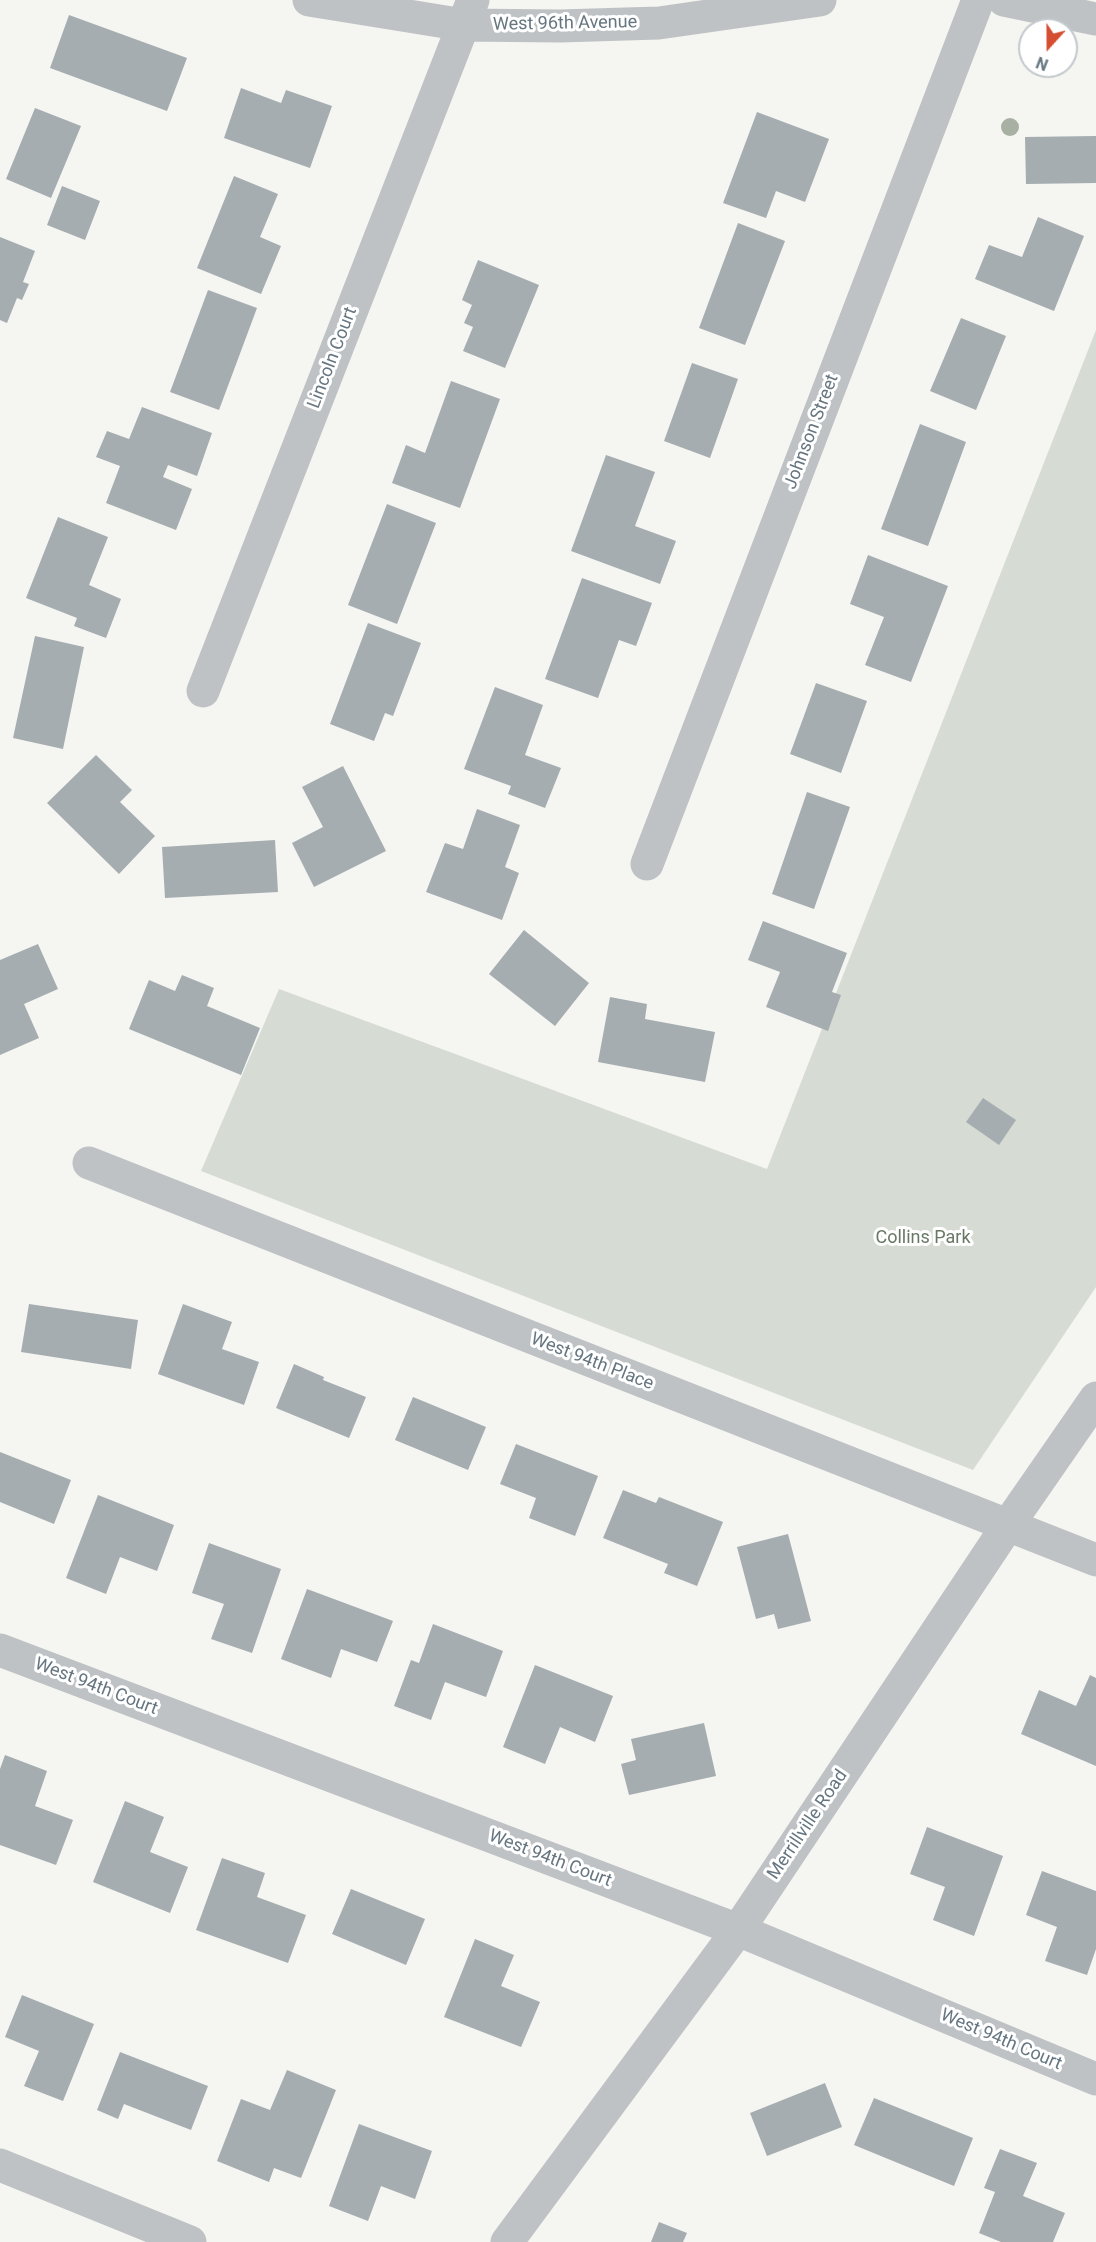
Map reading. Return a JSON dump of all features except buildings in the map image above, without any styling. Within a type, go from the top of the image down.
[{"type":"street","name":"West 96th Avenue","points":[[309,0],[468,12],[560,26],[659,23],[820,0]]},
{"type":"street","name":"Johnson Street","points":[[647,864],[978,0]]},
{"type":"street","points":[[1004,0],[1096,19]]},
{"type":"street","name":"Lincoln Court","points":[[203,691],[468,12]]},
{"type":"street","name":"West 94th Place","points":[[89,1163],[1096,1560]]},
{"type":"street","name":"Merrillville Road","points":[[507,2242],[738,1930],[1008,1525],[1096,1398]]},
{"type":"street","name":"West 94th Court","points":[[0,1650],[738,1930],[1096,2079]]},
{"type":"street","points":[[0,2165],[190,2242]]},
{"type":"green space","name":"Collins Park","points":[[1096,330],[1096,1287],[973,1470],[201,1171],[279,989],[767,1169]]}]
